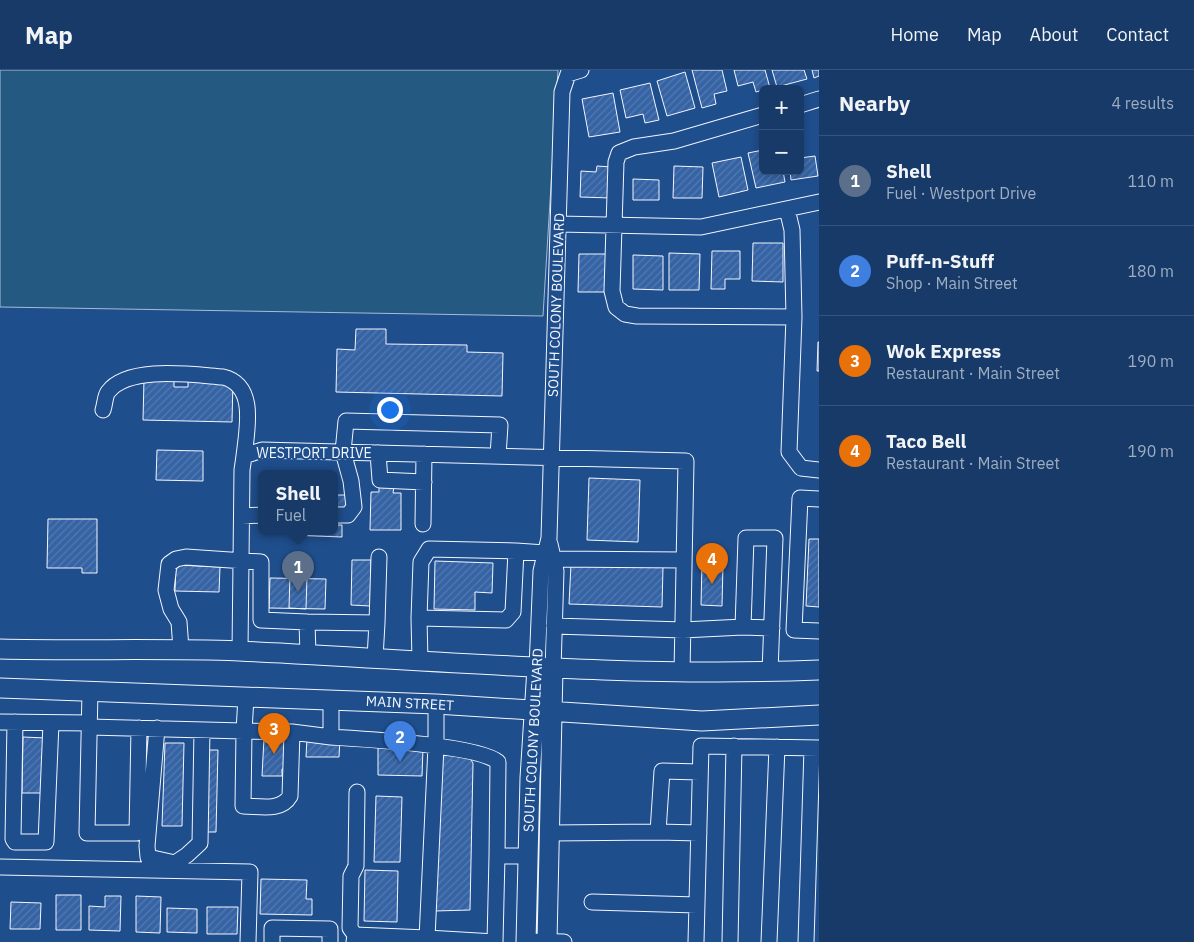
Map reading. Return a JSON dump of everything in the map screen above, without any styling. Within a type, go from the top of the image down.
[{"type":"main road","points":[[0,649],[181,649],[240,651],[545,669],[682,673],[819,670]]},
{"type":"main road","name":"SOUTH COLONY BOULEVARD","points":[[545,669],[544,711],[551,833],[547,942]]},
{"type":"main road","name":"MAIN STREET","points":[[0,688],[436,704],[702,721],[819,715]]},
{"type":"main road","name":"SOUTH COLONY BOULEVARD","points":[[526,942],[528,856],[544,711]]},
{"type":"street","name":"SOUTH COLONY BOULEVARD","points":[[545,669],[541,571],[549,550],[562,92],[574,72]]},
{"type":"street","points":[[804,103],[819,99]]},
{"type":"street","points":[[759,116],[674,141],[634,147],[619,153],[616,162],[612,291],[616,307],[625,314],[637,316],[794,317]]},
{"type":"street","points":[[559,224],[701,227],[819,202]]},
{"type":"street","points":[[787,209],[792,230],[794,317],[789,452],[801,468],[819,470]]},
{"type":"street","points":[[104,410],[107,393],[118,382],[133,377],[163,375],[233,379],[241,386],[246,400],[247,421],[244,456]]},
{"type":"street","points":[[338,515],[348,515],[354,507],[351,481],[343,452],[346,420],[500,425],[498,456]]},
{"type":"street","name":"WESTPORT DRIVE","points":[[240,651],[244,456],[262,450],[686,461],[684,560]]},
{"type":"street","points":[[378,453],[380,480],[424,482]]},
{"type":"street","points":[[423,524],[424,454]]},
{"type":"street","points":[[794,630],[800,498],[819,499]]},
{"type":"street","points":[[242,516],[258,515]]},
{"type":"street","points":[[742,627],[746,538],[775,538],[770,672]]},
{"type":"street","points":[[420,661],[421,562],[429,549],[549,550],[684,560],[682,673]]},
{"type":"street","name":"SOUTH COLONY BOULEVARD","points":[[545,669],[554,626],[556,571],[549,550]]},
{"type":"street","points":[[419,618],[506,620],[513,612],[516,551]]},
{"type":"street","points":[[181,649],[179,622],[171,610],[166,590],[170,564],[176,559],[186,557],[261,562],[261,620],[377,623]]},
{"type":"street","points":[[375,658],[379,557]]},
{"type":"street","points":[[307,622],[308,655]]},
{"type":"street","points":[[554,626],[683,630],[742,627],[772,631],[819,631]]},
{"type":"street","points":[[90,691],[87,833],[137,833],[139,728]]},
{"type":"street","points":[[246,697],[243,806],[277,807],[287,801],[290,796],[292,732]]},
{"type":"street","points":[[331,736],[332,700]]},
{"type":"street","points":[[427,940],[436,746],[436,704]]},
{"type":"street","points":[[696,942],[702,721]]},
{"type":"street","points":[[51,723],[46,842],[15,842],[7,722],[51,723],[139,728],[292,732],[436,746],[490,756],[498,762],[494,942],[355,938],[350,928],[351,876],[356,866],[357,792]]},
{"type":"street","points":[[157,728],[147,846],[148,857],[175,862],[187,855],[200,842],[202,730]]},
{"type":"street","points":[[701,746],[815,748],[806,942]]},
{"type":"street","points":[[730,942],[734,746]]},
{"type":"street","points":[[769,942],[777,747]]},
{"type":"street","points":[[658,832],[662,771],[700,772]]},
{"type":"street","points":[[551,833],[699,833]]},
{"type":"street","points":[[497,856],[528,856]]},
{"type":"street","points":[[0,867],[250,872],[248,942]]},
{"type":"street","points":[[592,902],[697,905]]},
{"type":"street","points":[[272,942],[272,928],[330,928],[330,942]]},
{"type":"street","points":[[526,942],[564,942]]},
{"type":"shaded area","points":[[0,70],[558,70],[543,316],[0,307]]},
{"type":"building","points":[[692,70],[722,70],[727,91],[714,94],[716,104],[702,108]]},
{"type":"building","points":[[734,70],[765,70],[769,85],[759,85],[759,91],[756,92],[753,82],[738,86]]},
{"type":"building","points":[[772,70],[804,70],[807,79],[784,85],[776,85]]},
{"type":"building","points":[[812,70],[819,70],[819,76],[814,78]]},
{"type":"building","points":[[685,72],[695,108],[667,116],[657,81]]},
{"type":"building","points":[[650,83],[659,120],[645,123],[643,114],[626,118],[620,90]]},
{"type":"building","points":[[613,93],[620,132],[589,137],[582,99]]},
{"type":"building","points":[[759,151],[759,175],[784,175],[785,182],[756,188],[748,153]]},
{"type":"building","points":[[815,156],[818,176],[791,180],[790,175],[804,175],[804,157]]},
{"type":"building","points":[[741,157],[748,190],[719,197],[712,163]]},
{"type":"building","points":[[597,166],[612,167],[611,198],[580,197],[581,171],[596,172]]},
{"type":"building","points":[[674,166],[703,167],[702,198],[673,198]]},
{"type":"building","points":[[633,179],[659,180],[659,200],[633,200]]},
{"type":"building","points":[[753,243],[783,243],[783,282],[752,281]]},
{"type":"building","points":[[712,251],[740,251],[740,279],[725,279],[725,289],[711,289]]},
{"type":"building","points":[[669,253],[700,254],[699,290],[669,290]]},
{"type":"building","points":[[579,254],[609,254],[608,292],[578,292]]},
{"type":"building","points":[[633,255],[663,256],[663,290],[633,289]]},
{"type":"building","points":[[356,329],[386,329],[386,344],[467,345],[467,352],[503,353],[502,396],[336,392],[337,349],[355,350]]},
{"type":"building","points":[[818,342],[819,371],[817,371]]},
{"type":"building","points":[[144,379],[174,380],[174,387],[188,387],[188,379],[233,380],[232,422],[143,420]]},
{"type":"building","points":[[157,450],[203,451],[203,481],[156,480]]},
{"type":"building","points":[[589,478],[640,480],[638,542],[587,540]]},
{"type":"building","points":[[379,486],[394,486],[393,493],[401,493],[401,530],[370,530],[371,492],[379,492]]},
{"type":"building","points":[[338,495],[349,495],[349,508],[338,507]]},
{"type":"building","points":[[48,519],[97,519],[97,573],[82,573],[82,568],[47,568]]},
{"type":"building","points":[[338,525],[342,525],[342,537],[289,535],[338,535]]},
{"type":"building","points":[[809,539],[819,539],[819,607],[806,606]]},
{"type":"building","points":[[352,560],[371,560],[370,606],[351,605]]},
{"type":"building","points":[[435,561],[493,563],[492,593],[475,592],[475,610],[434,609]]},
{"type":"building","points":[[702,563],[723,564],[722,606],[701,605]]},
{"type":"building","points":[[571,564],[663,567],[662,607],[569,604]]},
{"type":"building","points":[[176,565],[220,567],[219,592],[175,591]]},
{"type":"building","points":[[290,575],[307,576],[306,609],[289,608]]},
{"type":"building","points":[[270,578],[326,579],[325,609],[269,608]]},
{"type":"building","points":[[23,737],[46,738],[45,793],[22,793]]},
{"type":"building","points":[[264,738],[286,738],[285,769],[282,769],[282,776],[262,776]]},
{"type":"building","points":[[307,738],[340,739],[339,757],[306,757]]},
{"type":"building","points":[[165,743],[184,743],[182,826],[162,826]]},
{"type":"building","points":[[378,747],[423,748],[422,776],[378,775]]},
{"type":"building","points":[[207,750],[218,750],[216,832],[205,832]]},
{"type":"building","points":[[438,754],[467,754],[473,763],[470,910],[435,911]]},
{"type":"building","points":[[376,796],[402,797],[400,862],[374,862]]},
{"type":"building","points":[[365,870],[398,871],[397,922],[364,921]]},
{"type":"building","points":[[261,879],[307,880],[306,899],[312,899],[312,915],[260,914]]},
{"type":"building","points":[[56,895],[81,895],[81,930],[56,930]]},
{"type":"building","points":[[105,896],[121,896],[120,931],[89,930],[89,906],[105,907]]},
{"type":"building","points":[[136,896],[161,897],[160,933],[136,932]]},
{"type":"building","points":[[11,902],[41,903],[40,929],[10,929]]},
{"type":"building","points":[[207,907],[238,907],[237,934],[207,934]]},
{"type":"building","points":[[167,908],[197,909],[197,933],[167,932]]},
{"type":"place","name":"Taco Bell","points":[[712,584]]},
{"type":"place","name":"Shell","points":[[298,592]]},
{"type":"place","name":"Wok Express","points":[[274,754]]},
{"type":"place","name":"Puff-n-Stuff","points":[[400,762]]}]
